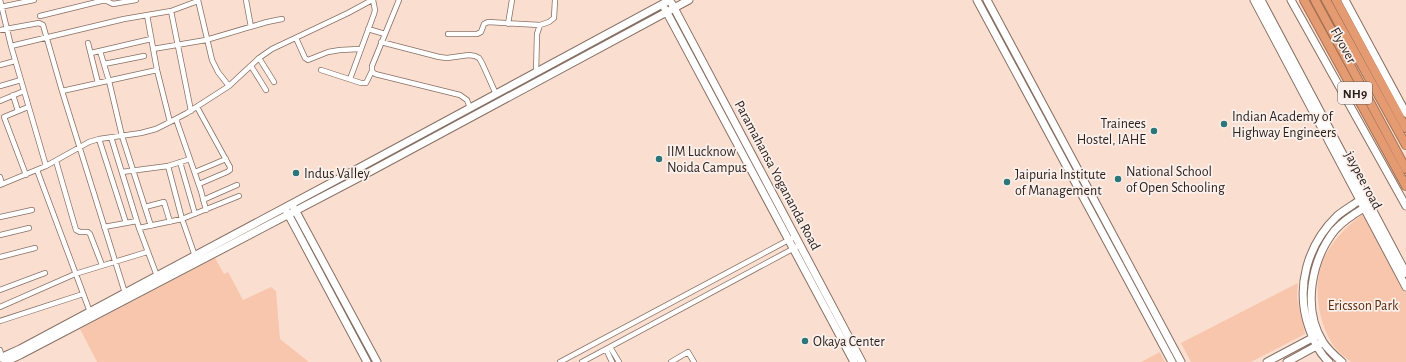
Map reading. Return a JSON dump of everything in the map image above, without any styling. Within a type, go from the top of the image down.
[{"type":"highway","name":"Flyover","points":[[1304,0],[1406,186]]},
{"type":"highway","points":[[1315,0],[1406,169]]},
{"type":"highway","points":[[1326,0],[1406,145]]},
{"type":"highway","points":[[1336,0],[1406,128]]},
{"type":"street","points":[[0,0],[15,61],[46,166]]},
{"type":"street","points":[[1,7],[22,1],[34,0]]},
{"type":"street","points":[[40,16],[101,1],[107,1],[113,4],[136,0]]},
{"type":"street","points":[[11,46],[46,37],[171,11],[198,0],[206,40],[212,60],[218,72],[229,86]]},
{"type":"street","points":[[0,177],[1,184],[26,175],[56,161],[79,146],[89,142],[156,129],[191,111],[229,86],[259,58],[272,49],[372,0],[375,10],[350,79]]},
{"type":"street","points":[[321,70],[364,84],[366,83],[372,71],[372,66],[381,42],[399,0]]},
{"type":"street","points":[[508,24],[512,0]]},
{"type":"street","points":[[448,34],[477,34],[481,32],[484,24],[488,22],[540,25],[549,22],[554,18],[555,0]]},
{"type":"street","points":[[2,358],[20,356],[287,211],[470,108],[670,0]]},
{"type":"street","name":"Paramahansa Yogananda Road","points":[[670,0],[862,362]]},
{"type":"street","points":[[294,207],[540,80],[689,0]]},
{"type":"street","points":[[977,0],[1172,362]]},
{"type":"street","points":[[986,0],[1181,362]]},
{"type":"street","name":"jaypee road","points":[[1254,0],[1309,97],[1364,208],[1406,286]]},
{"type":"street","points":[[1261,0],[1309,97],[1406,273]]},
{"type":"street","points":[[1292,0],[1406,206]]},
{"type":"street","points":[[251,27],[246,2],[252,1]]},
{"type":"street","points":[[1348,2],[1406,113]]},
{"type":"street","name":"Paramahansa Yogananda Road","points":[[662,4],[854,362]]},
{"type":"street","points":[[171,11],[191,111]]},
{"type":"street","points":[[147,15],[157,70],[170,122]]},
{"type":"street","points":[[153,49],[206,40],[282,19]]},
{"type":"street","points":[[0,30],[6,28],[43,25],[114,262],[125,293]]},
{"type":"street","points":[[540,25],[537,34],[536,73],[540,80]]},
{"type":"street","points":[[368,29],[385,34]]},
{"type":"street","points":[[296,38],[305,58],[308,60],[328,52],[360,49]]},
{"type":"street","points":[[91,53],[151,39]]},
{"type":"street","points":[[381,42],[439,57],[447,58],[469,55],[475,56],[479,58],[482,63],[496,94]]},
{"type":"street","points":[[88,44],[98,84]]},
{"type":"street","points":[[100,51],[122,136],[151,226]]},
{"type":"street","points":[[104,64],[144,56]]},
{"type":"street","points":[[259,58],[274,82]]},
{"type":"street","points":[[0,65],[15,61]]},
{"type":"street","points":[[251,66],[266,90]]},
{"type":"street","points":[[62,91],[157,70]]},
{"type":"street","points":[[372,71],[375,74],[460,95],[467,100],[470,108]]},
{"type":"street","points":[[0,86],[21,80]]},
{"type":"street","points":[[0,101],[24,91]]},
{"type":"street","points":[[13,95],[18,111]]},
{"type":"street","points":[[26,175],[4,117],[28,107]]},
{"type":"street","points":[[197,107],[230,167],[230,170],[227,172],[199,184]]},
{"type":"street","points":[[176,119],[199,184],[206,210]]},
{"type":"street","points":[[111,137],[139,228],[157,276]]},
{"type":"street","points":[[99,139],[126,223]]},
{"type":"street","points":[[122,172],[168,166],[190,159]]},
{"type":"street","points":[[195,172],[226,159]]},
{"type":"street","points":[[56,161],[76,230],[80,232],[88,232],[90,234],[102,265]]},
{"type":"street","points":[[180,162],[195,214]]},
{"type":"street","points":[[168,166],[182,219],[195,256]]},
{"type":"street","points":[[38,170],[82,294],[90,312]]},
{"type":"street","points":[[204,200],[237,185]]},
{"type":"street","points":[[139,228],[182,219],[239,196]]},
{"type":"street","points":[[1329,362],[1316,346],[1305,319],[1302,295],[1305,272],[1312,250],[1324,231],[1338,215],[1360,200]]},
{"type":"street","points":[[145,207],[164,202],[170,222]]},
{"type":"street","points":[[294,207],[377,362]]},
{"type":"street","points":[[1342,362],[1323,342],[1315,324],[1311,304],[1312,286],[1316,267],[1324,247],[1336,230],[1349,217],[1364,208]]},
{"type":"street","points":[[0,217],[32,210]]},
{"type":"street","points":[[2,358],[195,256],[287,211]]},
{"type":"street","points":[[287,211],[368,362]]},
{"type":"street","points":[[104,227],[137,221]]},
{"type":"street","points":[[0,235],[29,228]]},
{"type":"street","points":[[560,362],[796,236]]},
{"type":"street","points":[[582,362],[800,245]]},
{"type":"street","points":[[0,258],[35,248]]},
{"type":"street","points":[[0,307],[75,274],[147,252]]},
{"type":"street","points":[[0,290],[45,272]]},
{"type":"street","points":[[0,322],[82,294]]},
{"type":"street","points":[[1267,362],[1319,334]]},
{"type":"street","points":[[1287,362],[1323,342]]},
{"type":"street","points":[[608,348],[612,362]]},
{"type":"street","points":[[608,348],[619,362]]},
{"type":"street","points":[[671,362],[688,352],[694,362]]},
{"type":"green space","name":"Ericsson Park","points":[[1363,214],[1406,294],[1406,362],[1351,362],[1337,350],[1330,340],[1321,317],[1318,304],[1318,290],[1321,265],[1326,254],[1338,237],[1347,227]]},
{"type":"green space","points":[[215,258],[224,274],[228,272],[243,300],[271,287],[276,291],[280,339],[309,362],[97,362],[80,329]]},
{"type":"green space","points":[[1298,283],[1297,297],[1305,334],[1251,362],[1191,362],[1181,343]]},
{"type":"green space","points":[[1160,352],[1165,362],[1141,362]]},
{"type":"place","name":"Indian Academy of Highway Engineers","points":[[1224,124]]},
{"type":"place","name":"Trainees Hostel, IAHE","points":[[1154,131]]},
{"type":"place","name":"IIM Lucknow Noida Campus","points":[[659,159]]},
{"type":"place","name":"Indus Valley","points":[[296,173]]},
{"type":"place","name":"National School of Open Schooling","points":[[1118,179]]},
{"type":"place","name":"Jaipuria Institute of Management","points":[[1007,182]]},
{"type":"place","name":"Okaya Center","points":[[805,341]]}]
